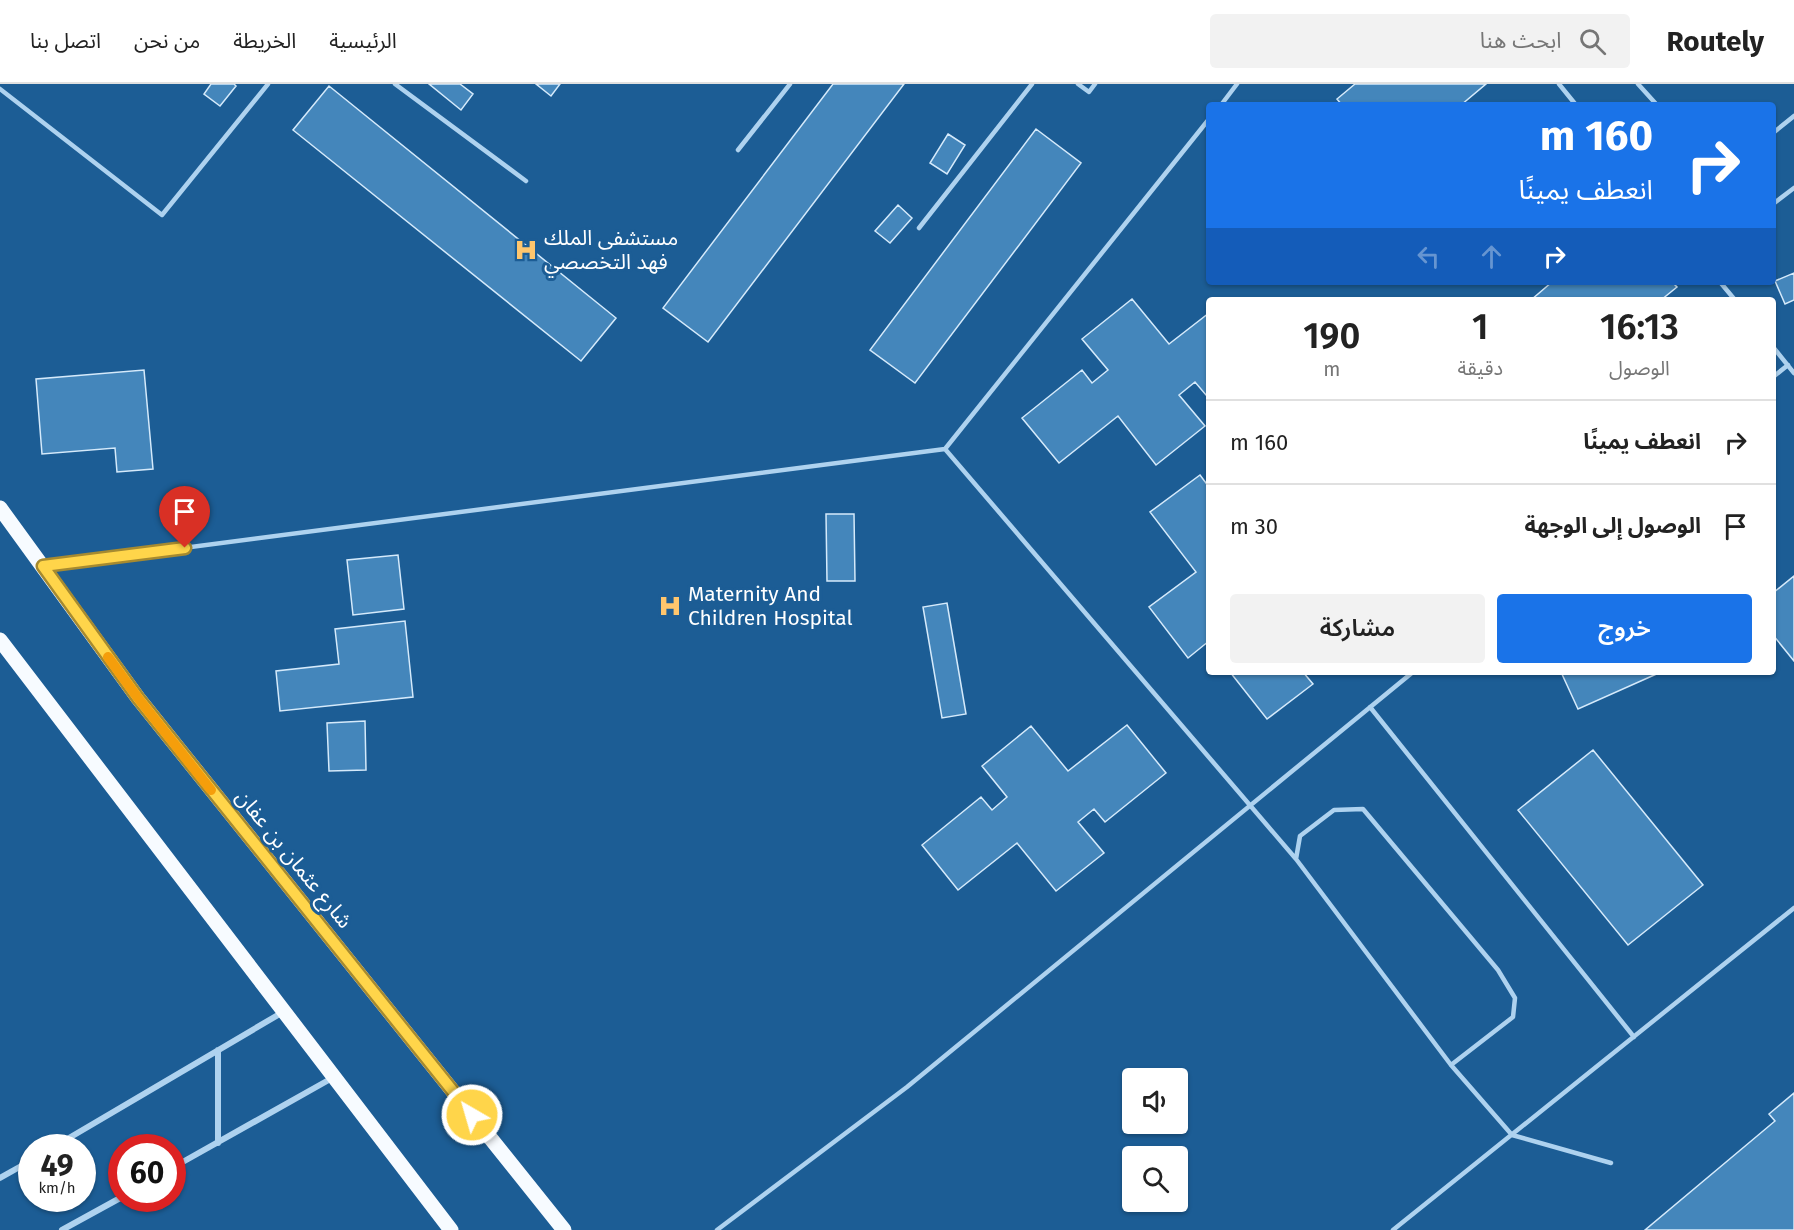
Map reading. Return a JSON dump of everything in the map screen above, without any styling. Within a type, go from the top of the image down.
[{"type":"main road","name":"شارع عثمان بن عفان","points":[[0,508],[138,698],[564,1230]]},
{"type":"main road","points":[[0,640],[450,1230]]},
{"type":"street","points":[[76,1134],[284,1012]]},
{"type":"street","points":[[218,1050],[218,1143]]},
{"type":"street","points":[[186,1160],[334,1077]]},
{"type":"street","points":[[0,1178],[18,1168]]},
{"type":"street","points":[[62,1230],[108,1205]]},
{"type":"lane","points":[[0,88],[162,215],[268,84]]},
{"type":"lane","points":[[395,84],[526,181]]},
{"type":"lane","points":[[738,150],[790,84]]},
{"type":"lane","points":[[918,228],[1032,84]]},
{"type":"lane","points":[[1078,84],[1089,92],[1095,84]]},
{"type":"lane","points":[[1223,102],[1237,84]]},
{"type":"lane","points":[[1559,84],[1574,102]]},
{"type":"lane","points":[[1638,84],[1654,102]]},
{"type":"lane","points":[[1776,131],[1794,116]]},
{"type":"lane","points":[[43,566],[945,449],[1206,123]]},
{"type":"lane","points":[[1776,202],[1794,188]]},
{"type":"lane","points":[[1722,285],[1732,297]]},
{"type":"lane","points":[[1776,351],[1794,373]]},
{"type":"lane","points":[[1776,375],[1788,365]]},
{"type":"lane","points":[[945,449],[1296,859],[1451,1065],[1512,1135],[1611,1163]]},
{"type":"lane","points":[[717,1230],[907,1087],[1409,675]]},
{"type":"lane","points":[[1370,707],[1634,1037]]},
{"type":"lane","points":[[1296,859],[1300,836],[1334,810],[1363,809],[1498,970],[1515,998],[1513,1017],[1451,1065]]},
{"type":"lane","points":[[1393,1230],[1794,908]]},
{"type":"building","points":[[211,84],[234,84],[236,86],[220,106],[204,94]]},
{"type":"building","points":[[429,84],[460,84],[473,94],[461,110]]},
{"type":"building","points":[[536,84],[560,84],[551,96]]},
{"type":"building","points":[[833,84],[904,84],[708,342],[663,308]]},
{"type":"building","points":[[1355,84],[1486,84],[1465,102],[1340,102],[1337,99]]},
{"type":"building","points":[[329,86],[616,318],[581,361],[293,130]]},
{"type":"building","points":[[1036,129],[1081,163],[915,383],[870,350]]},
{"type":"building","points":[[948,134],[965,145],[947,174],[930,163]]},
{"type":"building","points":[[898,205],[912,218],[890,243],[875,231]]},
{"type":"building","points":[[1794,273],[1794,300],[1785,304],[1776,281]]},
{"type":"building","points":[[1548,285],[1675,285],[1677,287],[1665,297],[1534,297]]},
{"type":"building","points":[[1132,299],[1169,344],[1206,315],[1206,395],[1195,382],[1179,395],[1205,426],[1156,465],[1118,416],[1059,463],[1022,418],[1082,370],[1092,383],[1108,370],[1082,339]]},
{"type":"building","points":[[144,370],[153,469],[117,472],[115,448],[42,454],[36,379]]},
{"type":"building","points":[[1200,475],[1206,483],[1206,643],[1188,658],[1149,607],[1196,572],[1150,512]]},
{"type":"building","points":[[826,514],[854,514],[855,581],[827,581]]},
{"type":"building","points":[[398,555],[404,609],[353,615],[347,560]]},
{"type":"building","points":[[1794,576],[1794,661],[1776,639],[1776,591]]},
{"type":"building","points":[[947,603],[966,714],[942,718],[923,607]]},
{"type":"building","points":[[405,621],[413,697],[280,711],[276,671],[339,664],[335,629]]},
{"type":"building","points":[[1232,675],[1306,675],[1313,684],[1267,719]]},
{"type":"building","points":[[1562,675],[1654,675],[1578,709]]},
{"type":"building","points":[[365,721],[366,770],[329,771],[327,723]]},
{"type":"building","points":[[1127,725],[1166,773],[1105,822],[1094,809],[1078,822],[1104,853],[1056,891],[1017,843],[958,890],[922,845],[981,797],[992,810],[1007,797],[982,766],[1031,726],[1068,771]]},
{"type":"building","points":[[1593,750],[1703,885],[1628,945],[1518,810]]},
{"type":"building","points":[[1794,1093],[1794,1230],[1645,1230],[1775,1121],[1769,1114]]},
{"type":"slow traffic","points":[[108,657],[211,790]]},
{"type":"place","name":"مستشفى الملك فهد التخصصي","points":[[526,250]]},
{"type":"place","name":"Maternity And Children Hospital","points":[[670,606]]},
{"type":"route","points":[[185,548],[43,566],[138,698],[472,1115]]}]
